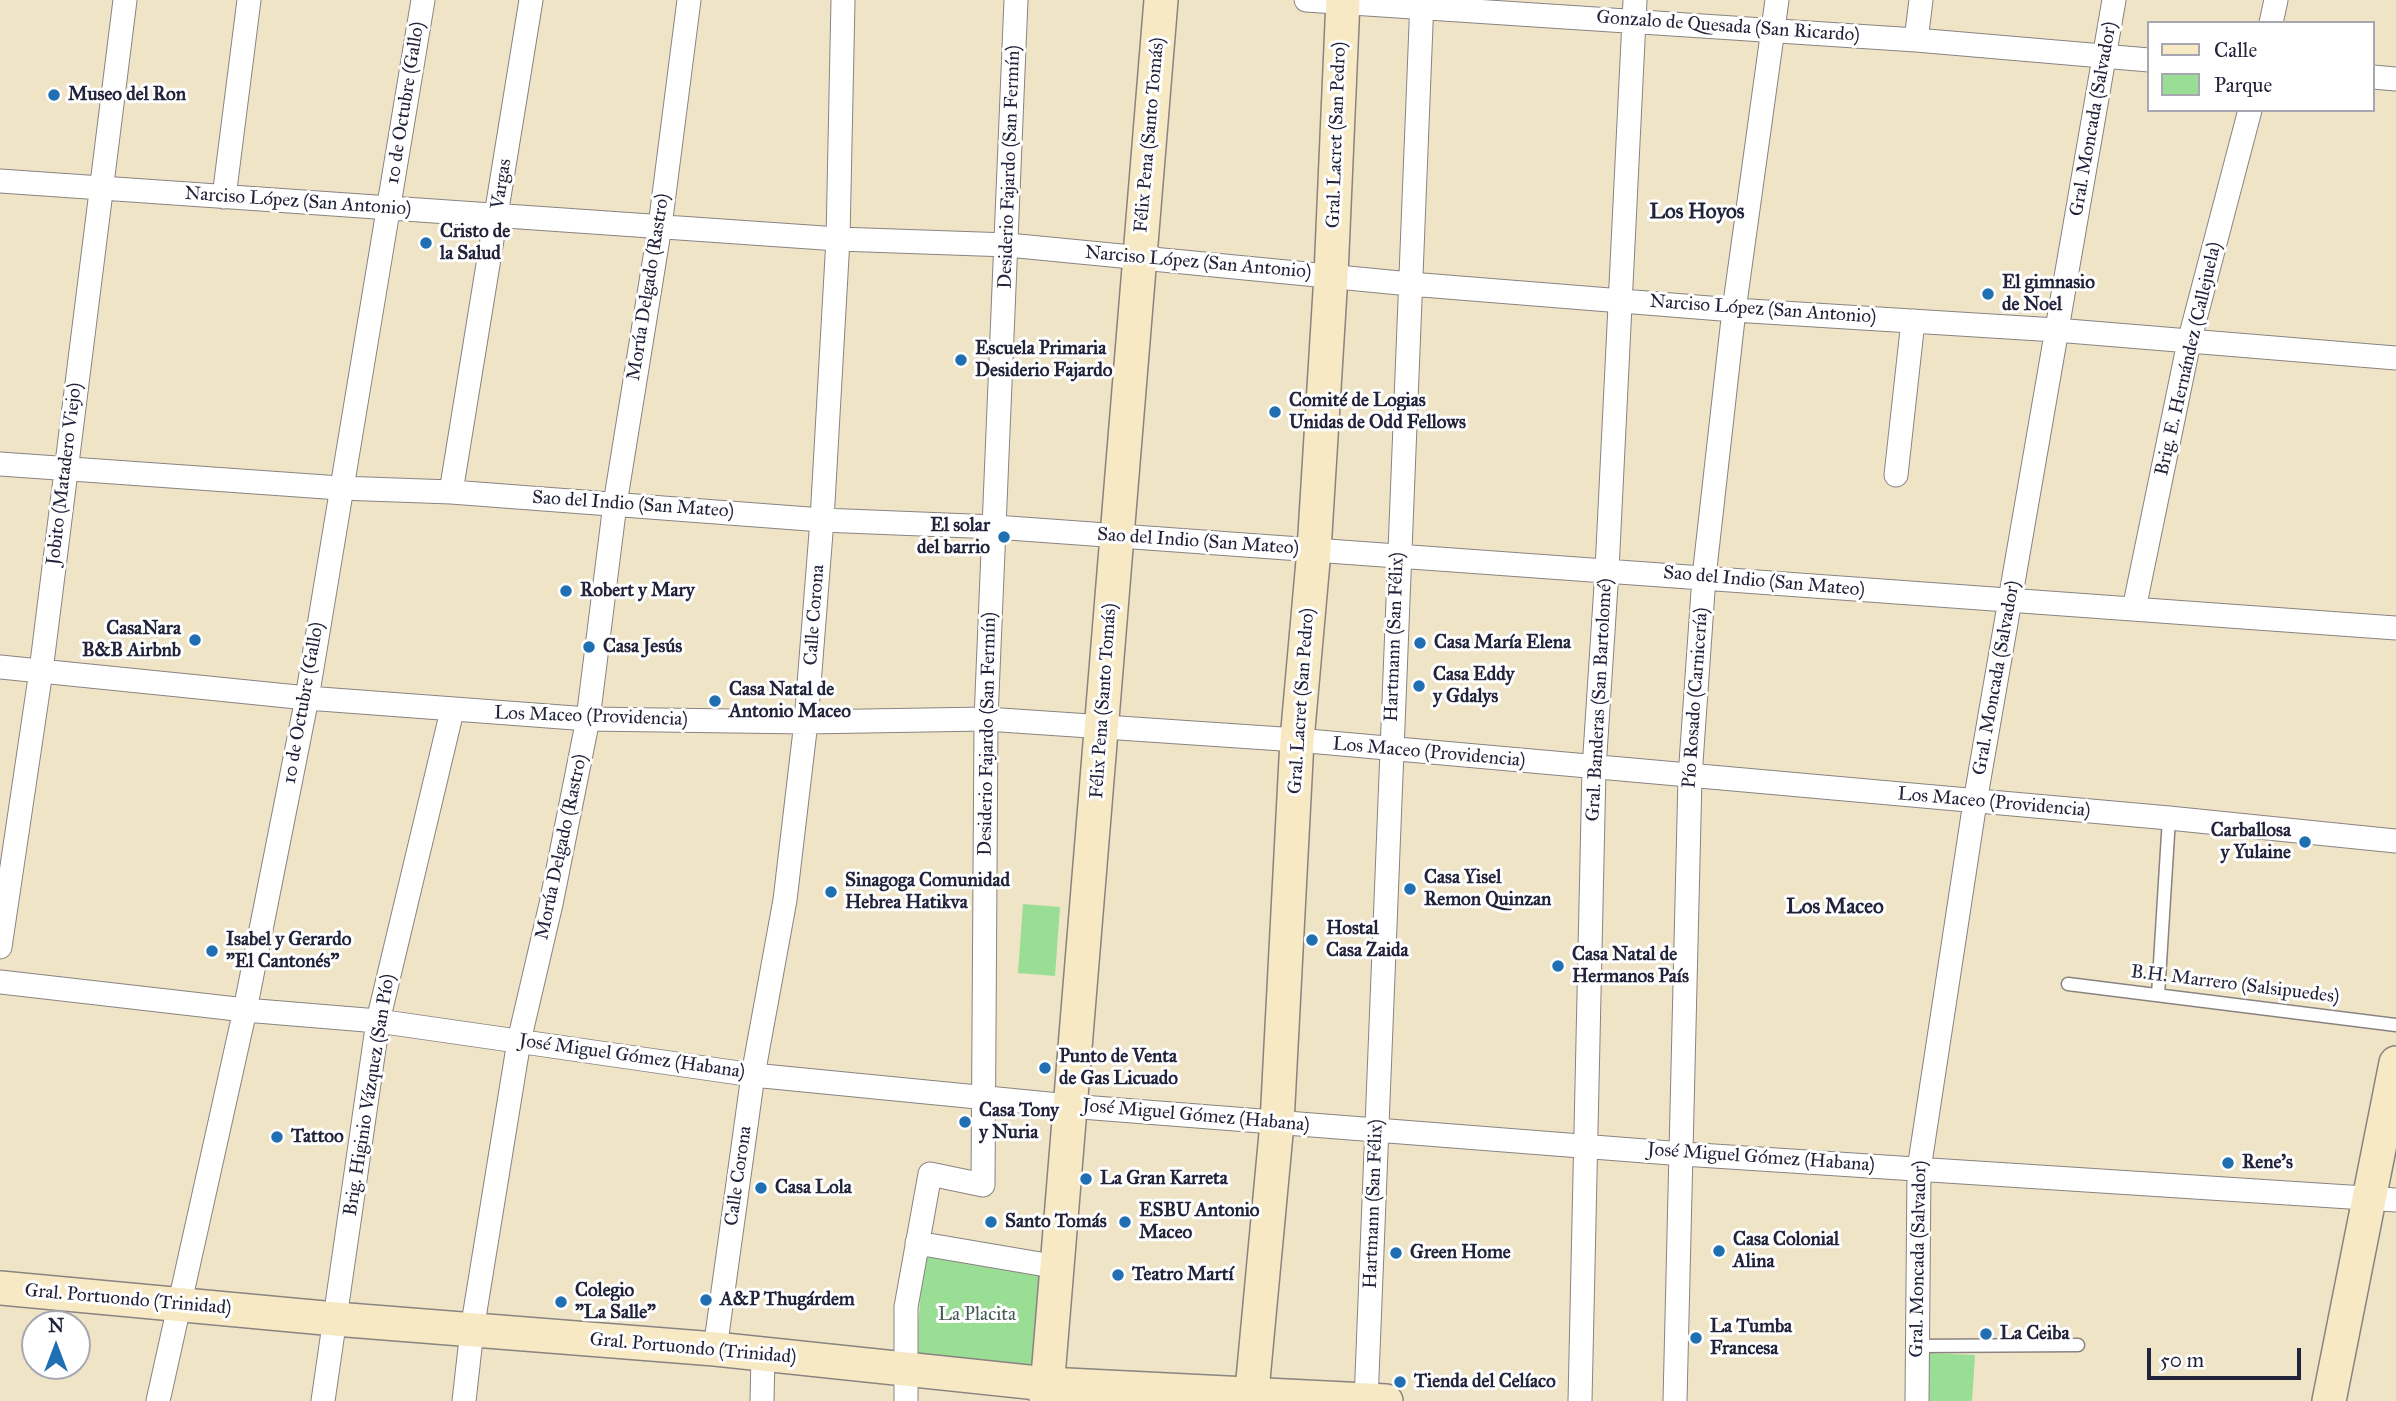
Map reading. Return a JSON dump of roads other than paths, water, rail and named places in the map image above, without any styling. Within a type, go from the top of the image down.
[{"type":"street","name":"Jobito (Matadero Viejo)","points":[[0,947],[41,671],[64,470],[103,190],[125,0]]},
{"type":"street","points":[[224,197],[249,0]]},
{"type":"street","name":"10 de Octubre (Gallo)","points":[[158,1401],[245,1010],[307,698],[423,0]]},
{"type":"street","name":"Vargas","points":[[451,492],[531,0]]},
{"type":"street","name":"Morúa Delgado (Rastro)","points":[[464,1401],[472,1330],[519,1041],[551,904],[588,719],[615,504],[660,226],[689,0]]},
{"type":"street","name":"Calle Corona","points":[[715,1349],[753,1075],[785,900],[806,722],[822,520],[838,239],[843,0]]},
{"type":"street","name":"Desiderio Fajardo (San Fermín)","points":[[906,1386],[906,1307],[930,1174],[983,1185],[986,719],[1008,245],[1016,0]]},
{"type":"street","name":"Félix Pena (Santo Tomás)","points":[[1046,1393],[1104,727],[1116,537],[1161,0]]},
{"type":"street","name":"Gonzalo de Quesada (San Ricardo)","points":[[1306,0],[1635,10],[1773,31],[2148,60]]},
{"type":"street","name":"Pío Rosado (Carnicería)","points":[[1675,1401],[1690,776],[1703,577],[1734,310],[1777,0]]},
{"type":"street","points":[[1916,40],[1921,0]]},
{"type":"street","name":"Gral. Moncada (Salvador)","points":[[1917,1401],[1919,1168],[1975,802],[2114,0]]},
{"type":"street","points":[[2271,21],[2276,0]]},
{"type":"street","name":"Gral. Lacret (San Pedro)","points":[[1251,1398],[1277,1123],[1297,740],[1314,550],[1331,275],[1343,1]]},
{"type":"street","name":"Hartmann (San Félix)","points":[[1373,1401],[1377,1130],[1422,4]]},
{"type":"street","name":"Gral. Banderas (San Bartolomé)","points":[[1580,1401],[1594,769],[1607,570],[1635,10]]},
{"type":"street","points":[[2375,77],[2396,79]]},
{"type":"street","name":"Brig. E. Hernández (Callejuela)","points":[[2134,609],[2189,342],[2249,112]]},
{"type":"street","name":"Narciso López (San Antonio)","points":[[0,181],[838,239],[1008,245],[1410,284],[2396,358]]},
{"type":"street","points":[[1896,475],[1913,321]]},
{"type":"street","name":"Sao del Indio (San Mateo)","points":[[0,464],[340,488],[451,492],[822,520],[995,527],[1703,577],[2010,603],[2396,628]]},
{"type":"street","name":"Los Maceo (Providencia)","points":[[0,667],[307,698],[588,719],[806,722],[986,719],[1297,740],[1594,769],[2169,818],[2396,841]]},
{"type":"street","name":"Brig. Higinio Vázquez (San Pío)","points":[[323,1401],[378,1021],[452,710]]},
{"type":"street","name":"José Miguel Gómez (Habana)","points":[[0,982],[245,1010],[378,1021],[753,1075],[1069,1106],[1683,1154],[2382,1199]]},
{"type":"street","points":[[2329,1401],[2382,1199],[2396,1063]]},
{"type":"street","points":[[917,1243],[1058,1267]]},
{"type":"street","name":"Gral. Portuondo (Trinidad)","points":[[0,1289],[715,1349],[763,1355],[906,1386],[1046,1393],[1373,1401]]},
{"type":"street","points":[[762,1401],[763,1355]]},
{"type":"lane","points":[[2158,995],[2169,818]]},
{"type":"lane","name":"B.H. Marrero (Salsipuedes)","points":[[2068,984],[2396,1025]]},
{"type":"lane","points":[[1917,1346],[2078,1345]]},
{"type":"place","name":"Museo del Ron","points":[[54,95]]},
{"type":"place","name":"Cristo de la Salud","points":[[426,243]]},
{"type":"place","name":"El gimnasio de Noel","points":[[1988,294]]},
{"type":"place","name":"Escuela Primaria Desiderio Fajardo","points":[[961,360]]},
{"type":"place","name":"Comité de Logias Unidas de Odd Fellows","points":[[1275,412]]},
{"type":"place","name":"El solar del barrio","points":[[1004,537]]},
{"type":"place","name":"Robert y Mary","points":[[566,591]]},
{"type":"place","name":"CasaNara B&B Airbnb","points":[[195,640]]},
{"type":"place","name":"Casa María Elena","points":[[1420,643]]},
{"type":"place","name":"Casa Jesús","points":[[589,647]]},
{"type":"place","name":"Casa Eddy y Gdalys","points":[[1419,686]]},
{"type":"place","name":"Casa Natal de Antonio Maceo","points":[[715,701]]},
{"type":"place","name":"Carballosa y Yulaine","points":[[2305,842]]},
{"type":"place","name":"Casa Yisel Remon Quinzan","points":[[1410,889]]},
{"type":"place","name":"Sinagoga Comunidad Hebrea Hatikva","points":[[831,892]]},
{"type":"place","name":"Hostal Casa Zaida","points":[[1312,940]]},
{"type":"place","name":"Isabel y Gerardo \"El Cantonés\"","points":[[212,951]]},
{"type":"place","name":"Casa Natal de Hermanos País","points":[[1558,966]]},
{"type":"place","name":"Punto de Venta de Gas Licuado","points":[[1045,1068]]},
{"type":"place","name":"Casa Tony y Nuria","points":[[965,1122]]},
{"type":"place","name":"Tattoo","points":[[277,1137]]},
{"type":"place","name":"Rene's","points":[[2228,1163]]},
{"type":"place","name":"La Gran Karreta","points":[[1086,1179]]},
{"type":"place","name":"Casa Lola","points":[[761,1188]]},
{"type":"place","name":"Santo Tomás","points":[[991,1222]]},
{"type":"place","name":"ESBU Antonio Maceo","points":[[1125,1222]]},
{"type":"place","name":"Casa Colonial Alina","points":[[1719,1251]]},
{"type":"place","name":"Green Home","points":[[1396,1253]]},
{"type":"place","name":"Teatro Martí","points":[[1118,1275]]},
{"type":"place","name":"A&P Thugárdem","points":[[706,1300]]},
{"type":"place","name":"Colegio \"La Salle\"","points":[[561,1302]]},
{"type":"place","name":"La Ceiba","points":[[1986,1334]]},
{"type":"place","name":"La Tumba Francesa","points":[[1696,1338]]},
{"type":"place","name":"Tienda del Celíaco","points":[[1400,1382]]},
{"type":"district","name":"Los Hoyos","points":[[1697,213]]},
{"type":"district","name":"Los Maceo","points":[[1835,908]]},
{"type":"park label","name":"La Placita","points":[[977,1315]]}]
